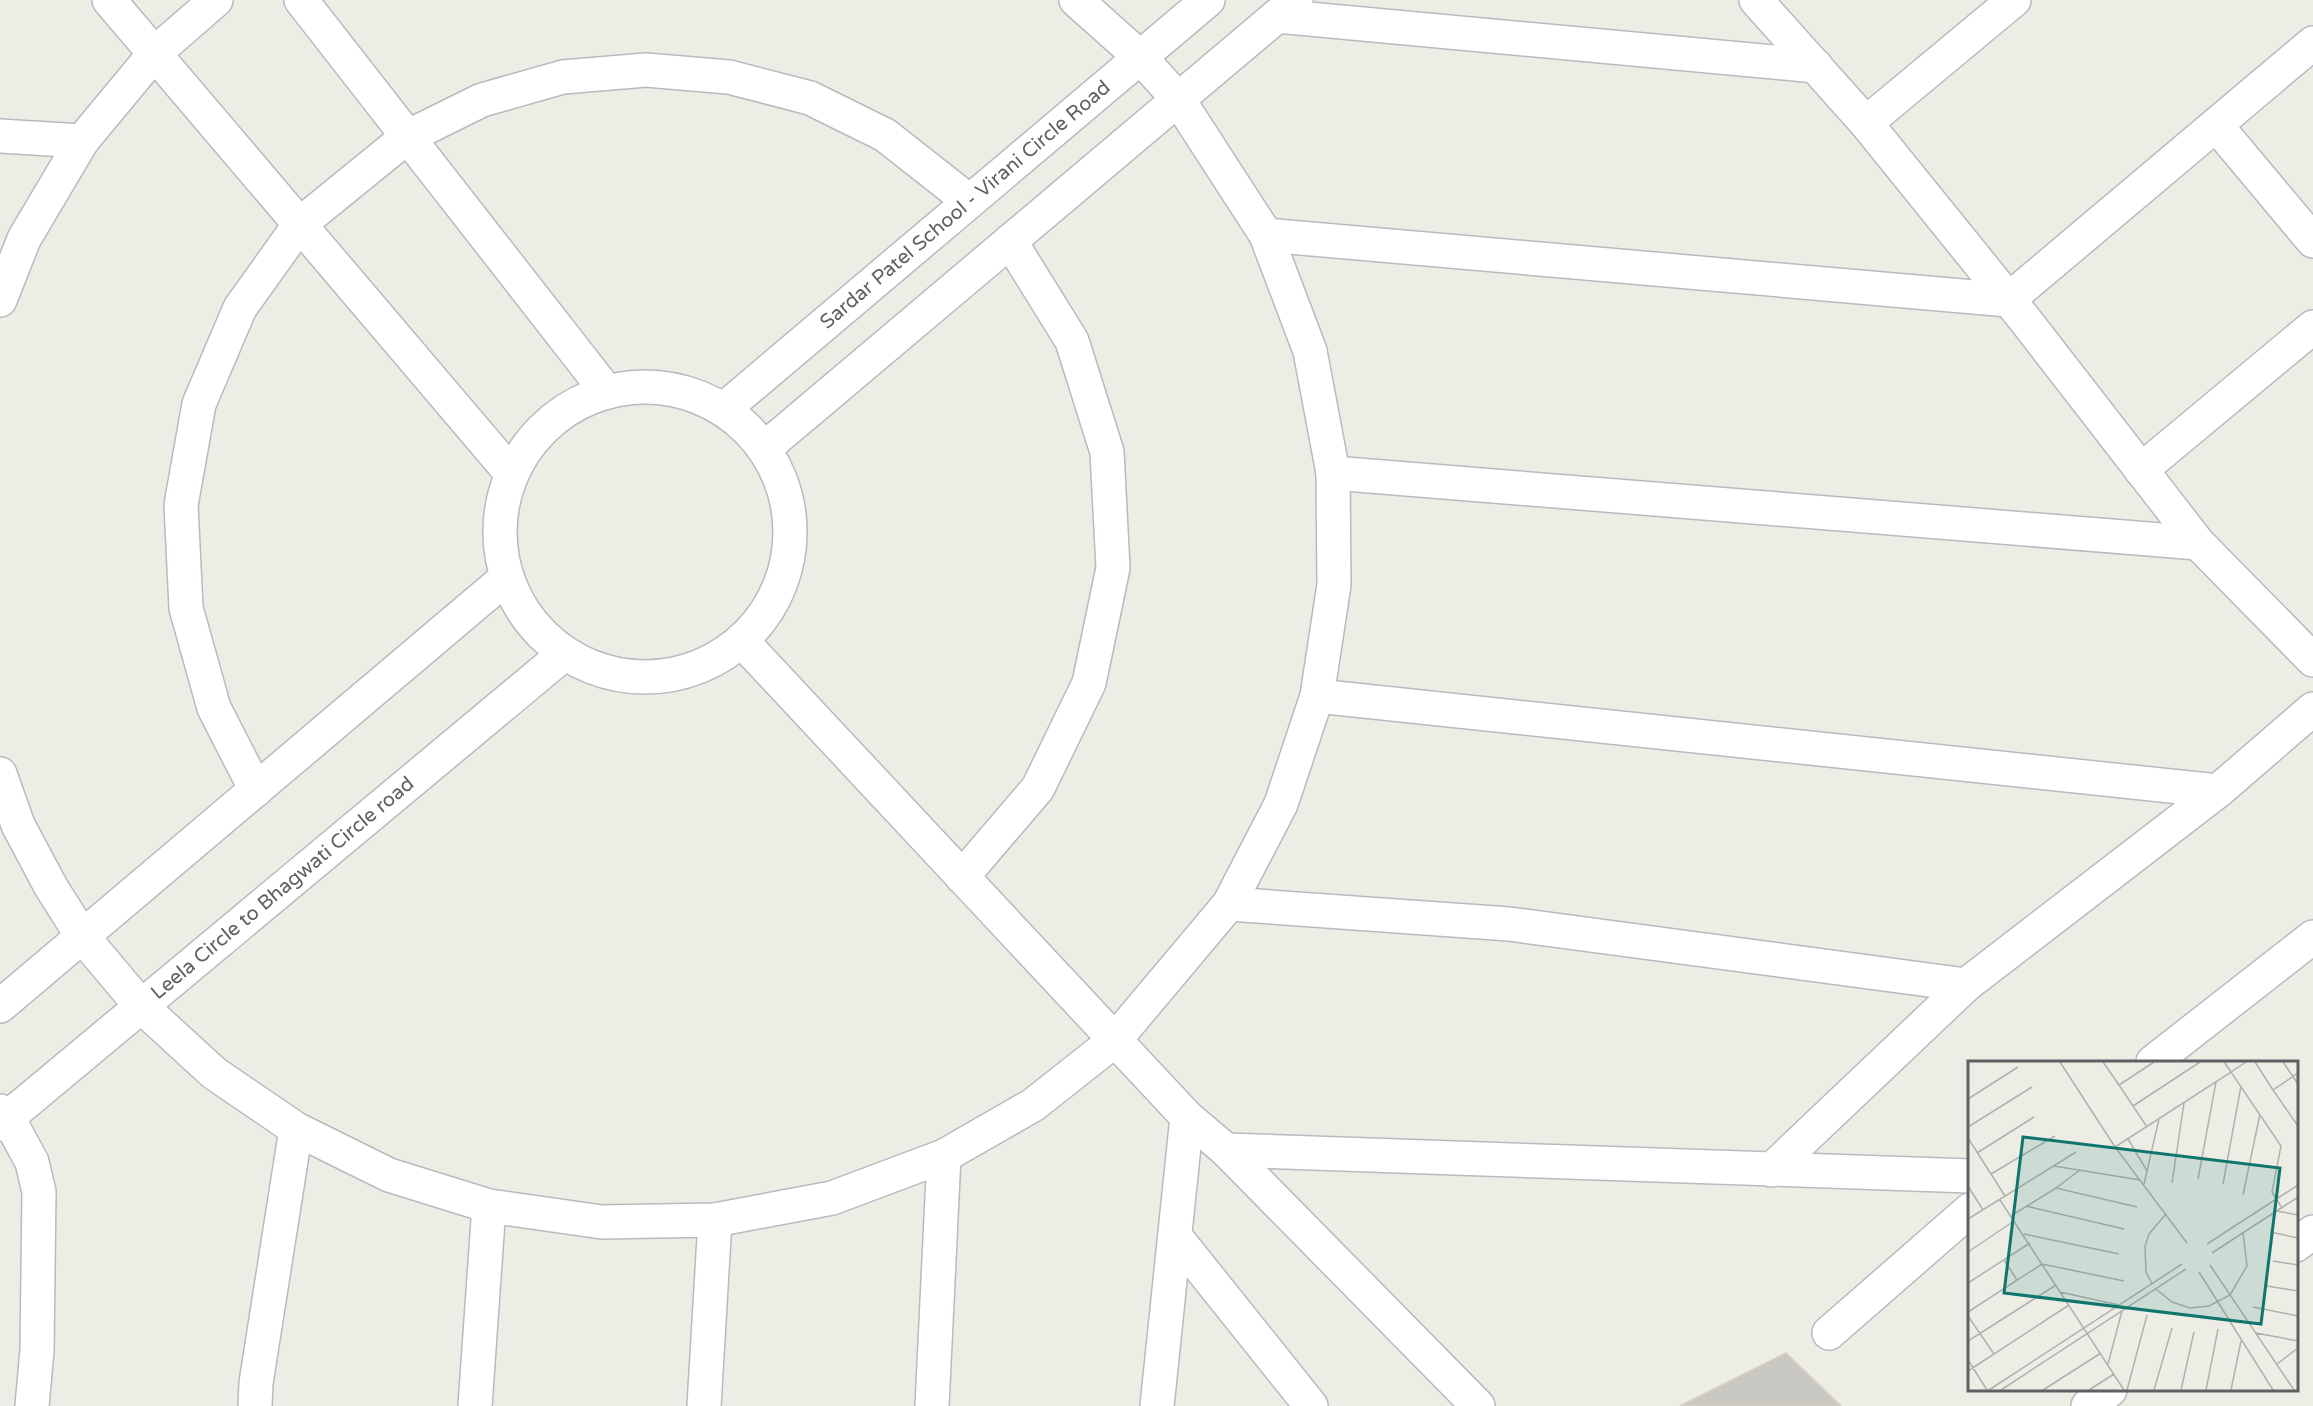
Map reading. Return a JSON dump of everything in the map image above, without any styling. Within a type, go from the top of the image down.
[{"type":"street","points":[[109,0],[511,473]]},
{"type":"street","points":[[0,300],[24,239],[82,141],[155,53],[216,0]]},
{"type":"street","points":[[301,0],[607,392]]},
{"type":"street","points":[[0,774],[9,825],[82,936],[141,1006],[214,1073],[296,1129],[389,1175],[489,1206],[602,1222],[715,1220],[832,1198],[944,1156],[1033,1105],[1114,1041],[1229,904],[1281,804],[1317,696],[1334,585],[1333,473],[1310,351],[1266,235],[1178,99],[1140,57],[1076,0]]},
{"type":"street","name":"Sardar Patel School - Virani Circle Road","points":[[724,409],[1208,0]]},
{"type":"street","points":[[1756,0],[1866,123],[2198,543],[2309,649]]},
{"type":"street","points":[[1866,123],[2014,0]]},
{"type":"street","points":[[765,448],[1286,8],[1816,66]]},
{"type":"street","points":[[1266,235],[2008,300],[2313,43]]},
{"type":"street","points":[[256,790],[214,708],[186,608],[181,505],[199,404],[240,308],[300,224],[407,137],[482,100],[563,77],[646,70],[729,77],[810,98],[885,135],[969,201]]},
{"type":"street","points":[[2216,125],[2313,241]]},
{"type":"street","points":[[0,136],[82,141]]},
{"type":"street","points":[[962,877],[1038,788],[1089,683],[1113,568],[1107,452],[1072,340],[1010,241]]},
{"type":"street","points":[[2141,470],[2313,327]]},
{"type":"street","points":[[647,386],[687,392],[724,409],[747,427],[765,448],[784,486],[791,528],[786,570],[769,609],[742,641],[710,662],[674,674],[636,677],[598,670],[564,654],[540,633],[520,608],[506,578],[499,543],[501,508],[511,473],[535,437],[568,408],[607,392],[647,386]]},
{"type":"street","points":[[1333,473],[2198,543]]},
{"type":"street","points":[[0,1006],[506,578]]},
{"type":"street","points":[[742,641],[1186,1118],[1226,1150],[1478,1406]]},
{"type":"street","name":"Leela Circle to Bhagwati Circle road","points":[[2,1118],[141,1006],[564,654]]},
{"type":"street","points":[[1317,696],[2218,791]]},
{"type":"street","points":[[1771,1170],[1966,985],[2218,791],[2313,709]]},
{"type":"street","points":[[1229,904],[1509,924],[1966,985]]},
{"type":"street","points":[[2154,1061],[2313,937]]},
{"type":"street","points":[[2,1118],[32,1162],[39,1192],[37,1350],[32,1406]]},
{"type":"street","points":[[1157,1406],[1186,1118]]},
{"type":"street","points":[[255,1406],[256,1383],[296,1129]]},
{"type":"street","points":[[1226,1150],[1968,1176]]},
{"type":"street","points":[[932,1406],[944,1156]]},
{"type":"street","points":[[475,1406],[489,1206]]},
{"type":"street","points":[[1829,1334],[1968,1212]]},
{"type":"street","points":[[704,1406],[715,1220]]},
{"type":"street","points":[[2298,1243],[2313,1232]]},
{"type":"street","points":[[1175,1236],[1311,1406]]},
{"type":"street","points":[[2088,1406],[2107,1391]]},
{"type":"building","points":[[1786,1353],[1841,1406],[1680,1406]]}]
